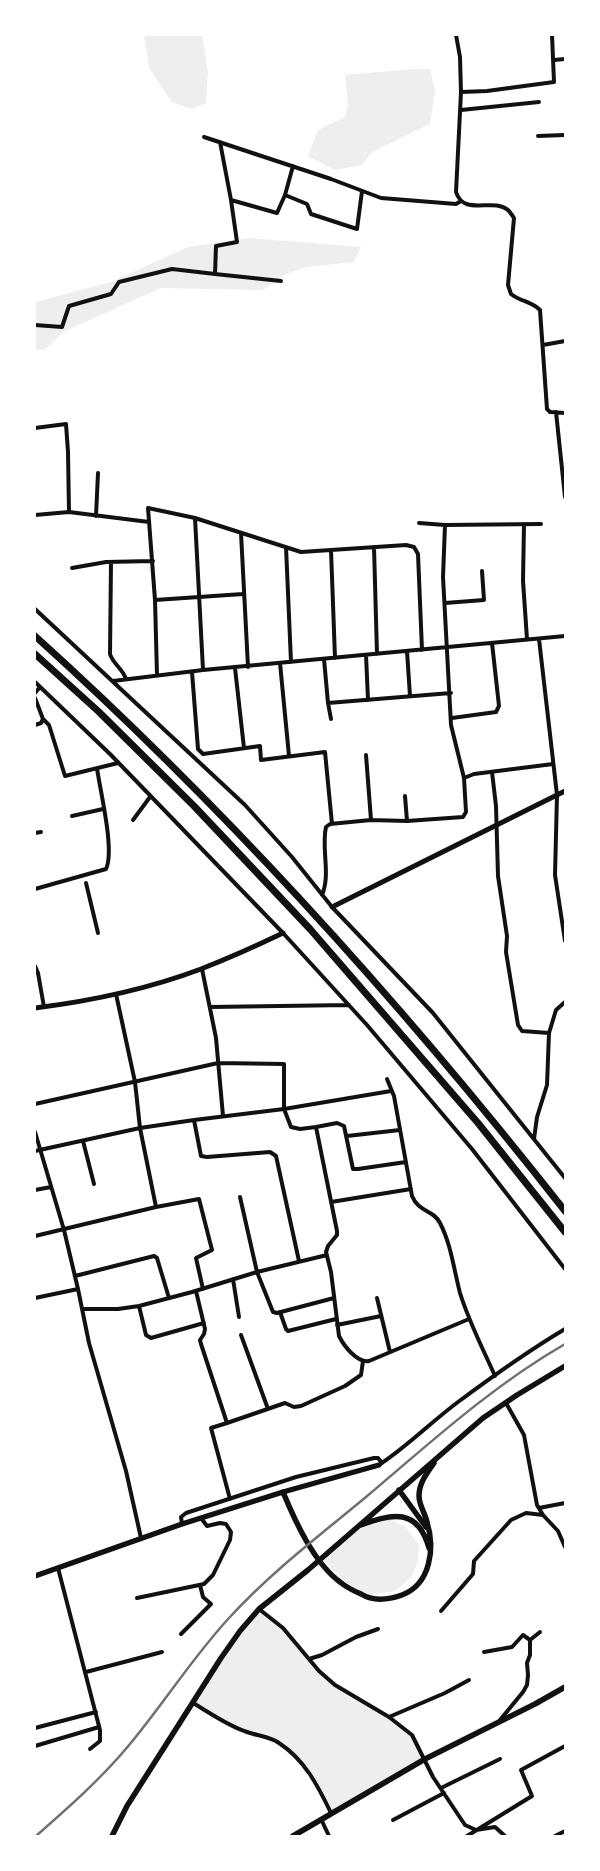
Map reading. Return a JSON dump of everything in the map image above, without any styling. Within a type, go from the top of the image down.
[{"type":"highway","points":[[35,636],[178,773],[317,917],[453,1071],[565,1211]]},
{"type":"highway","points":[[35,654],[98,711],[188,801],[310,929],[478,1123],[565,1232]]},
{"type":"main road","points":[[112,1836],[127,1806],[221,1658],[240,1631],[259,1609],[308,1570],[483,1418],[565,1366]]},
{"type":"main road","points":[[35,1576],[182,1524],[283,1492],[299,1526],[327,1570],[340,1582],[365,1596],[386,1600],[405,1594],[416,1586],[422,1580],[430,1560],[432,1549],[431,1538],[419,1498],[420,1488],[425,1476],[439,1456]]},
{"type":"main road","points":[[399,1490],[420,1516],[431,1538]]},
{"type":"main road","points":[[357,1527],[382,1517],[393,1516],[408,1518],[420,1527],[426,1536],[430,1560]]},
{"type":"main road","points":[[293,1836],[425,1759],[565,1687]]},
{"type":"street","points":[[456,35],[460,57],[461,92],[456,182],[458,199],[466,204],[508,209],[514,218],[508,285],[511,294],[518,300],[534,304],[540,310],[547,409],[565,413]]},
{"type":"street","points":[[461,92],[487,91],[554,82],[552,35]]},
{"type":"street","points":[[554,60],[565,59]]},
{"type":"street","points":[[461,110],[539,102]]},
{"type":"street","points":[[538,136],[565,135]]},
{"type":"street","points":[[204,137],[293,166],[381,198],[456,204],[461,201]]},
{"type":"street","points":[[215,274],[216,246],[237,242],[220,142]]},
{"type":"street","points":[[231,200],[277,213],[285,195],[293,166]]},
{"type":"street","points":[[285,195],[306,204],[311,214],[357,228],[362,191]]},
{"type":"street","points":[[35,325],[62,327],[69,306],[111,294],[119,282],[172,270],[281,281]]},
{"type":"street","points":[[543,344],[565,341]]},
{"type":"street","points":[[556,412],[565,497]]},
{"type":"street","points":[[35,428],[66,424],[69,512]]},
{"type":"street","points":[[96,516],[98,473]]},
{"type":"street","points":[[157,676],[153,561],[148,508],[195,518],[301,552],[406,544],[414,547],[417,550],[422,650]]},
{"type":"street","points":[[35,515],[69,512],[149,522]]},
{"type":"street","points":[[195,518],[203,670]]},
{"type":"street","points":[[419,523],[445,525],[541,524]]},
{"type":"street","points":[[524,524],[523,581],[527,639]]},
{"type":"street","points":[[322,895],[325,889],[324,835],[326,827],[332,824],[371,820],[407,821],[463,816],[466,812],[464,778],[452,732],[451,692],[443,577],[445,525]]},
{"type":"street","points":[[241,533],[248,667]]},
{"type":"street","points":[[286,547],[290,662]]},
{"type":"street","points":[[374,547],[377,654]]},
{"type":"street","points":[[331,550],[335,658]]},
{"type":"street","points":[[72,568],[111,562],[153,561]]},
{"type":"street","points":[[111,562],[110,654],[112,659],[124,672],[126,679]]},
{"type":"street","points":[[445,603],[484,600],[482,571]]},
{"type":"street","points":[[155,600],[243,594]]},
{"type":"street","points":[[35,609],[245,805],[292,857],[332,907],[433,1013],[565,1178]]},
{"type":"street","points":[[113,681],[203,670],[248,667],[565,636]]},
{"type":"street","points":[[539,639],[557,795],[555,875],[565,941]]},
{"type":"street","points":[[452,718],[496,712],[499,706],[492,643]]},
{"type":"street","points":[[407,651],[410,696]]},
{"type":"street","points":[[366,655],[368,700]]},
{"type":"street","points":[[324,659],[331,719]]},
{"type":"street","points":[[280,663],[289,756]]},
{"type":"street","points":[[235,668],[244,748]]},
{"type":"street","points":[[192,672],[198,749],[203,754],[260,746],[262,760],[325,752],[332,824]]},
{"type":"street","points":[[35,682],[118,763],[283,933],[349,1005],[472,1149],[565,1269]]},
{"type":"street","points":[[35,693],[40,687]]},
{"type":"street","points":[[328,703],[451,692]]},
{"type":"street","points":[[35,698],[43,719],[50,725],[65,776],[118,763]]},
{"type":"street","points":[[35,725],[41,723],[43,719]]},
{"type":"street","points":[[366,755],[371,820]]},
{"type":"street","points":[[464,778],[474,774],[554,764]]},
{"type":"street","points":[[35,889],[106,869],[108,865],[109,844],[96,768]]},
{"type":"street","points":[[492,772],[496,806],[498,876],[507,936],[506,952],[518,1025],[522,1031],[549,1033]]},
{"type":"street","points":[[332,907],[565,791]]},
{"type":"street","points":[[133,820],[150,796]]},
{"type":"street","points":[[405,796],[407,821]]},
{"type":"street","points":[[72,816],[103,809]]},
{"type":"street","points":[[35,833],[41,832]]},
{"type":"street","points":[[86,883],[98,933]]},
{"type":"street","points":[[35,1008],[116,994],[202,968],[283,933]]},
{"type":"street","points":[[35,966],[38,973],[44,1007]]},
{"type":"street","points":[[202,968],[216,1038],[223,1116]]},
{"type":"street","points":[[116,994],[135,1082],[140,1128],[156,1207]]},
{"type":"street","points":[[534,1139],[537,1117],[547,1085],[549,1033],[556,1010],[565,1002]]},
{"type":"street","points":[[210,1007],[349,1005]]},
{"type":"street","points":[[35,1104],[218,1063],[284,1064],[284,1109],[291,1128],[300,1129],[340,1123],[346,1128],[351,1165],[353,1169],[358,1170],[406,1162]]},
{"type":"street","points":[[387,1079],[394,1096],[410,1189],[416,1205],[439,1221],[446,1238],[469,1319],[495,1376]]},
{"type":"street","points":[[35,1151],[140,1128],[284,1109],[391,1091]]},
{"type":"street","points":[[194,1120],[201,1156],[207,1157],[270,1152],[276,1156],[299,1261]]},
{"type":"street","points":[[316,1127],[332,1202],[337,1235],[328,1246],[327,1256],[331,1272],[339,1336],[343,1344],[363,1362]]},
{"type":"street","points":[[347,1136],[400,1130]]},
{"type":"street","points":[[35,1132],[64,1230],[89,1343],[126,1471],[141,1538]]},
{"type":"street","points":[[83,1141],[94,1184]]},
{"type":"street","points":[[35,1190],[51,1187]]},
{"type":"street","points":[[332,1202],[410,1189]]},
{"type":"street","points":[[240,1197],[257,1272],[273,1312],[280,1312],[334,1298]]},
{"type":"street","points":[[35,1236],[156,1207],[199,1199],[212,1250],[196,1258],[203,1289]]},
{"type":"street","points":[[75,1276],[154,1256],[157,1258],[169,1298]]},
{"type":"street","points":[[82,1309],[118,1309],[139,1306],[203,1289],[257,1272],[299,1261],[327,1256]]},
{"type":"street","points":[[233,1279],[239,1317]]},
{"type":"street","points":[[35,1298],[78,1289]]},
{"type":"street","points":[[196,1291],[205,1332],[200,1340],[228,1423]]},
{"type":"street","points":[[377,1298],[390,1352]]},
{"type":"street","points":[[139,1306],[146,1335],[151,1338],[204,1323]]},
{"type":"street","points":[[280,1312],[288,1331],[336,1319]]},
{"type":"street","points":[[337,1325],[381,1316]]},
{"type":"street","points":[[363,1362],[369,1361],[469,1319]]},
{"type":"street","points":[[283,1492],[381,1464],[402,1449],[458,1402],[523,1355],[565,1329]]},
{"type":"street","points":[[241,1335],[268,1409]]},
{"type":"street","points":[[230,1499],[211,1428],[285,1403],[297,1407],[324,1397],[361,1376],[363,1362]]},
{"type":"street","points":[[506,1403],[524,1435],[539,1508],[543,1515],[558,1531],[565,1547]]},
{"type":"street","points":[[182,1524],[181,1517],[186,1513],[296,1477],[374,1458],[378,1458],[381,1464]]},
{"type":"street","points":[[539,1508],[565,1503]]},
{"type":"street","points":[[441,1611],[473,1574],[474,1561],[512,1520],[526,1513],[543,1515]]},
{"type":"street","points":[[137,1598],[204,1584],[213,1575],[230,1540],[231,1532],[226,1524],[220,1523],[207,1526],[201,1518]]},
{"type":"street","points":[[58,1568],[99,1727],[100,1741],[90,1749]]},
{"type":"street","points":[[181,1634],[212,1604],[204,1597],[200,1585]]},
{"type":"street","points":[[259,1609],[283,1628],[319,1671],[335,1685],[388,1717],[412,1735],[441,1788],[465,1825],[476,1830],[495,1826],[505,1836]]},
{"type":"street","points":[[309,1659],[322,1655],[350,1640],[378,1629]]},
{"type":"street","points":[[530,1640],[540,1632]]},
{"type":"street","points":[[484,1652],[512,1647],[522,1635],[530,1640]]},
{"type":"street","points":[[499,1722],[527,1685],[527,1663],[530,1655],[530,1640]]},
{"type":"street","points":[[86,1672],[162,1652]]},
{"type":"street","points":[[388,1717],[445,1693],[469,1680]]},
{"type":"street","points":[[193,1703],[246,1732],[271,1738],[285,1747],[305,1767],[317,1784],[332,1813]]},
{"type":"street","points":[[35,1728],[96,1712]]},
{"type":"street","points":[[35,1746],[99,1727]]},
{"type":"street","points":[[467,1836],[532,1796],[521,1770],[565,1746]]},
{"type":"street","points":[[441,1788],[500,1759]]},
{"type":"street","points":[[393,1820],[444,1793]]},
{"type":"street","points":[[321,1819],[329,1836]]},
{"type":"street","points":[[555,1836],[565,1831]]},
{"type":"shaded area","points":[[144,35],[202,35],[208,72],[206,103],[192,109],[172,102],[149,68]]},
{"type":"shaded area","points":[[430,69],[435,91],[430,124],[372,152],[362,165],[334,170],[308,156],[318,130],[345,117],[348,105],[345,75]]},
{"type":"shaded area","points":[[249,238],[361,247],[354,262],[307,267],[286,274],[263,290],[161,288],[65,331],[45,349],[35,350],[35,302],[111,282],[188,247]]},
{"type":"shaded area","points":[[388,1519],[405,1526],[419,1545],[418,1561],[411,1577],[395,1591],[372,1595],[366,1594],[339,1578],[323,1559],[359,1529]]},
{"type":"shaded area","points":[[259,1609],[283,1628],[319,1671],[335,1685],[389,1717],[412,1735],[425,1759],[331,1813],[305,1767],[278,1742],[246,1732],[193,1703]]},
{"type":"railway","points":[[36,1836],[85,1792],[119,1757],[216,1633],[261,1586],[295,1555],[462,1416],[512,1378],[565,1344]]}]
